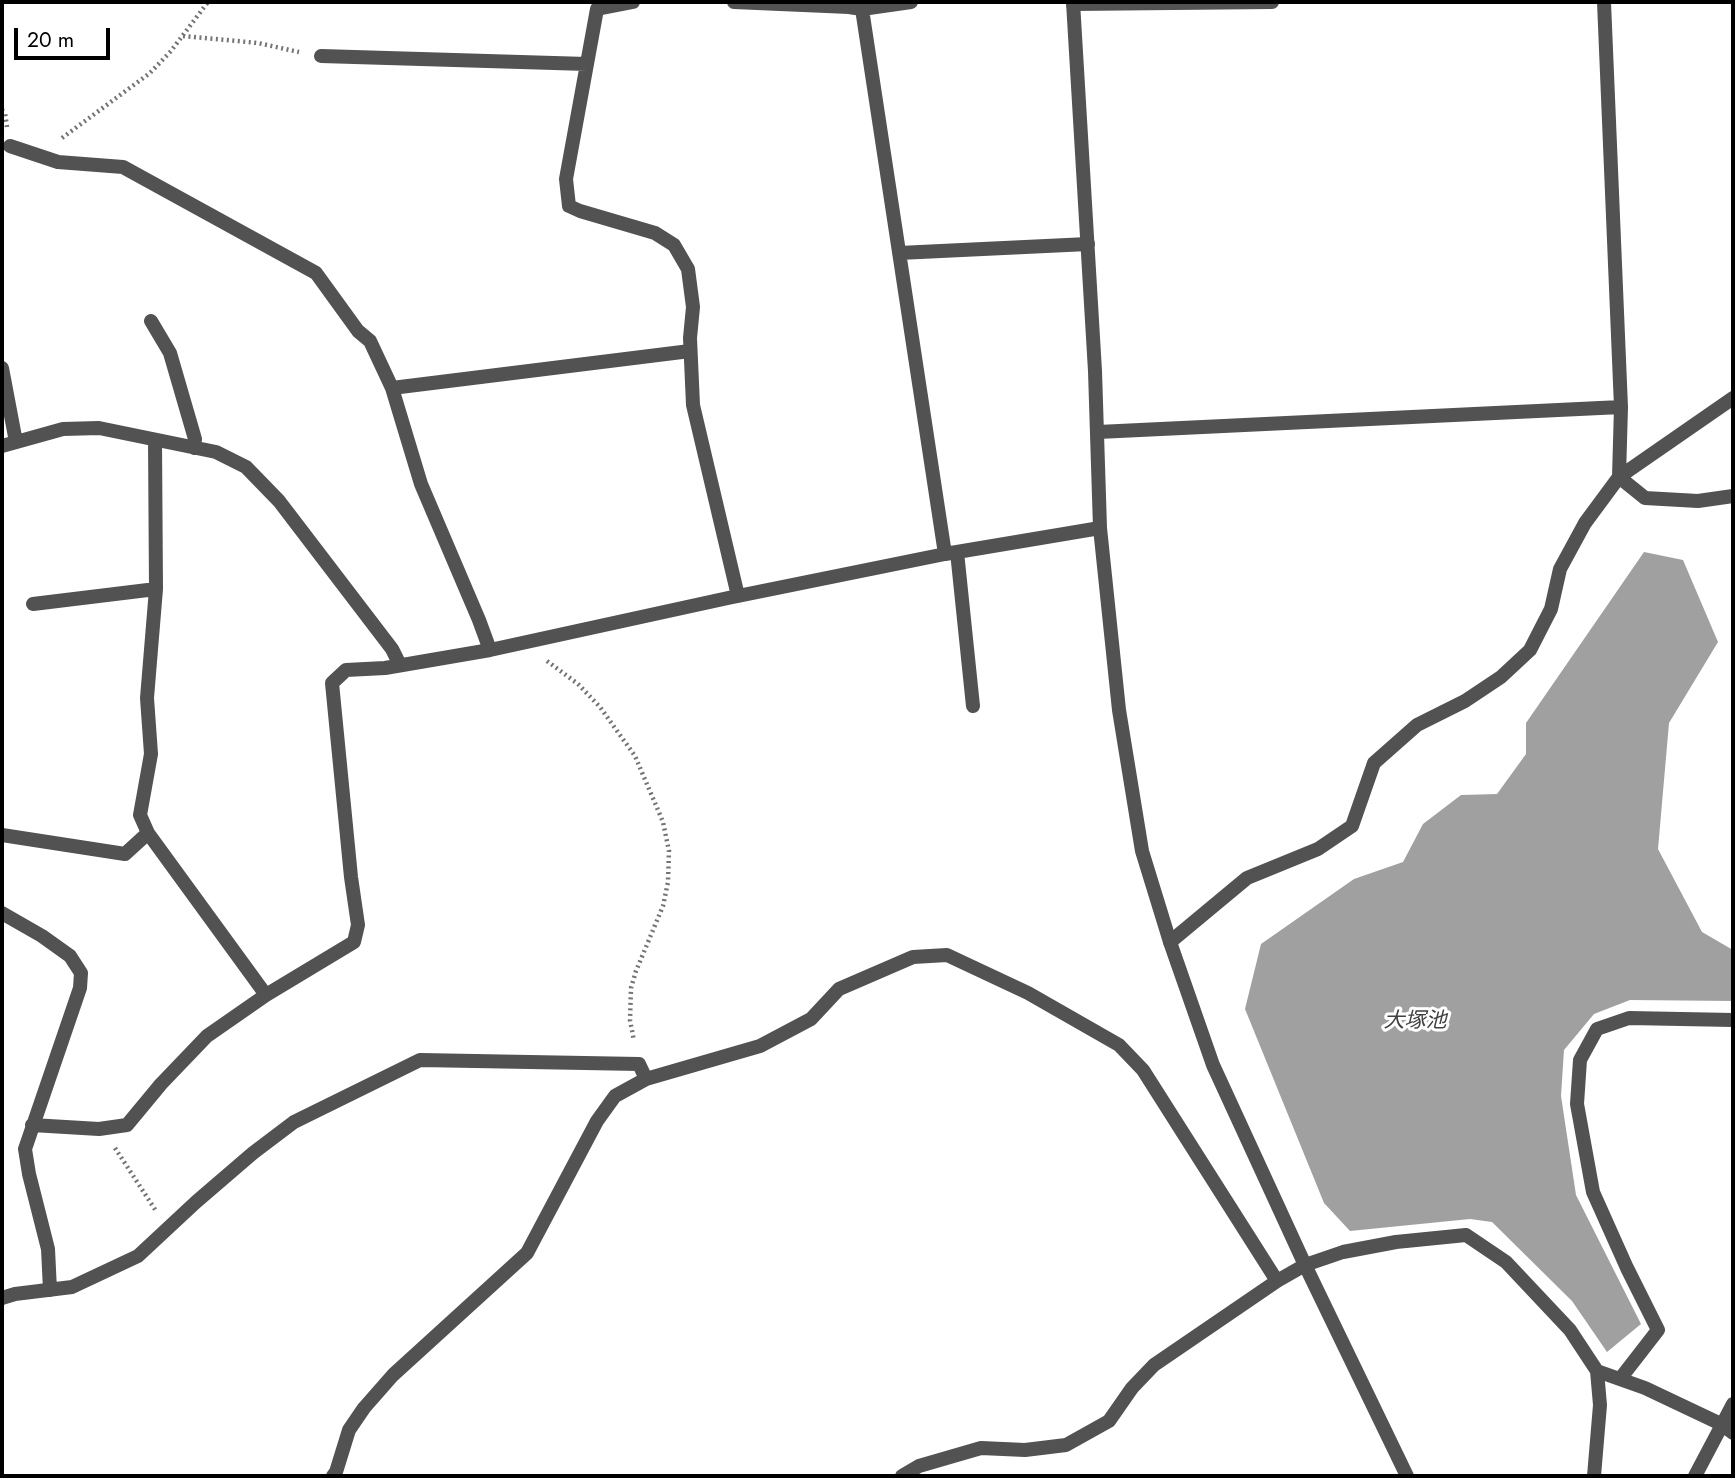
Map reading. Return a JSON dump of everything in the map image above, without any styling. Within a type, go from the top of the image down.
[{"type":"street","points":[[633,2],[597,9],[566,179],[569,206],[655,233],[674,245],[688,269],[694,307],[690,351],[693,405],[738,596]]},
{"type":"street","points":[[734,2],[862,9],[911,2]]},
{"type":"street","points":[[1272,2],[1073,3],[1098,432],[1100,528],[1119,710],[1142,851],[1170,942],[1213,1065],[1305,1265],[1407,1476]]},
{"type":"street","points":[[1604,2],[1621,407],[1619,477]]},
{"type":"street","points":[[862,9],[899,253],[951,553],[973,706]]},
{"type":"street","points":[[321,56],[587,64]]},
{"type":"street","points":[[10,146],[58,162],[123,167],[316,273],[358,331],[370,341],[391,388],[421,484],[480,620],[490,650]]},
{"type":"street","points":[[899,253],[1088,244]]},
{"type":"street","points":[[151,321],[170,353],[195,439],[194,447]]},
{"type":"street","points":[[391,388],[690,351]]},
{"type":"street","points":[[2,368],[9,444],[62,429],[99,428],[216,452],[246,467],[279,501],[392,649],[400,665]]},
{"type":"street","points":[[1170,942],[1247,878],[1318,849],[1352,826],[1374,763],[1417,725],[1465,701],[1501,677],[1530,650],[1551,609],[1560,569],[1585,523],[1619,477],[1733,398]]},
{"type":"street","points":[[1098,432],[1621,407]]},
{"type":"street","points":[[155,440],[156,589],[147,698],[151,754],[140,815],[148,833],[266,995]]},
{"type":"street","points":[[1619,477],[1644,498],[1698,500],[1733,496]]},
{"type":"street","points":[[32,1125],[99,1129],[127,1125],[161,1084],[207,1036],[266,995],[354,942],[358,925],[332,682],[346,670],[400,665],[490,650],[951,553],[1100,528]]},
{"type":"street","points":[[33,604],[156,589]]},
{"type":"street","points":[[2,835],[125,854],[148,833]]},
{"type":"street","points":[[2,913],[70,956],[81,973],[80,988],[25,1149],[48,1249],[50,1290]]},
{"type":"street","points":[[333,1476],[337,1472],[349,1430],[364,1408],[393,1375],[527,1253],[597,1121],[615,1096],[646,1079],[760,1046],[811,1019],[839,989],[913,957],[947,955],[1028,993],[1119,1045],[1143,1070],[1277,1281]]},
{"type":"street","points":[[1620,1379],[1658,1330],[1592,1192],[1577,1104],[1580,1060],[1597,1029],[1629,1018],[1733,1020]]},
{"type":"street","points":[[2,1298],[72,1287],[138,1256],[253,1153],[294,1122],[420,1060],[639,1064],[646,1079]]},
{"type":"street","points":[[902,1476],[919,1466],[981,1448],[1025,1450],[1066,1445],[1109,1421],[1132,1388],[1154,1365],[1277,1281],[1305,1265],[1343,1252],[1396,1242],[1466,1236],[1506,1262],[1570,1330],[1597,1371],[1600,1405],[1594,1476]]},
{"type":"street","points":[[1597,1371],[1644,1388],[1727,1428]]},
{"type":"street","points":[[1695,1476],[1727,1428],[1733,1404]]},
{"type":"path","points":[[30,153],[54,144],[150,74],[208,2]]},
{"type":"path","points":[[182,36],[258,43],[321,56]]},
{"type":"path","points":[[524,643],[578,684],[600,708],[635,756],[663,822],[669,851],[668,882],[663,906],[631,988],[630,1020],[639,1064]]},
{"type":"path","points":[[99,1129],[122,1157],[167,1228]]},
{"type":"water","name":"大塚池","points":[[1644,552],[1683,560],[1718,642],[1669,723],[1658,849],[1702,932],[1733,950],[1733,1001],[1630,1000],[1594,1014],[1564,1050],[1561,1096],[1576,1195],[1641,1324],[1607,1352],[1572,1301],[1492,1222],[1470,1219],[1350,1231],[1324,1203],[1245,1009],[1261,944],[1354,879],[1403,862],[1423,824],[1461,795],[1497,794],[1526,754],[1526,723]]}]
